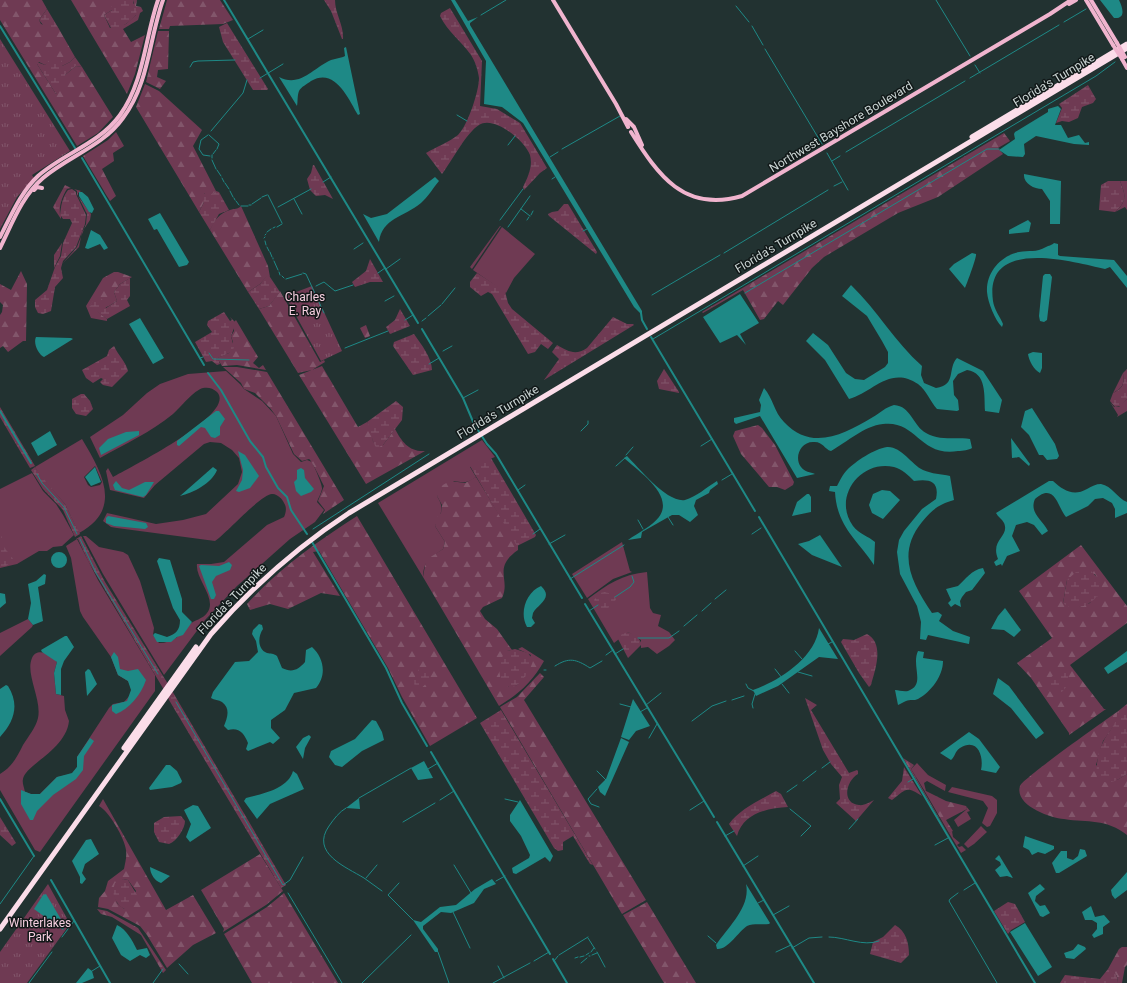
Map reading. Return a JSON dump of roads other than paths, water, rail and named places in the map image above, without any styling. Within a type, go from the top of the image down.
[{"type":"highway","name":"Florida's Turnpike","points":[[0,929],[190,660],[210,634],[246,595],[288,557],[331,525],[487,429],[1127,44]]},
{"type":"highway","name":"Florida's Turnpike","points":[[487,429],[1127,48]]},
{"type":"highway","name":"Florida's Turnpike","points":[[0,923],[187,658],[243,593],[286,554],[329,522],[474,437]]},
{"type":"main road","points":[[0,237],[21,196],[33,181],[49,168],[97,138],[121,114],[137,81],[158,0]]},
{"type":"main road","points":[[0,248],[29,193],[51,172],[106,137],[124,118],[142,82],[163,0]]},
{"type":"main road","name":"Northwest Bayshore Boulevard","points":[[554,0],[645,153],[664,179],[675,188],[690,196],[719,201],[742,196],[1076,0]]},
{"type":"main road","name":"Northwest Bayshore Boulevard","points":[[1050,14],[1071,0]]},
{"type":"main road","points":[[1086,0],[1125,58],[1127,68]]},
{"type":"main road","points":[[1091,0],[1115,44]]},
{"type":"main road","points":[[29,193],[36,187],[42,188]]},
{"type":"water","points":[[451,0],[455,0],[468,21],[478,17],[470,23],[470,25],[642,311],[642,315],[634,307],[523,123],[502,107],[484,104],[486,61]]},
{"type":"water","points":[[1100,0],[1119,0],[1122,6],[1122,15],[1118,18],[1114,18]]},
{"type":"water","points":[[346,47],[360,114],[358,115],[340,86],[327,78],[320,78],[311,81],[301,88],[298,93],[297,106],[279,77],[287,80],[300,79],[324,63],[345,56],[344,48]]},
{"type":"water","points":[[1058,106],[1061,109],[1055,125],[1061,125],[1068,138],[1079,135],[1085,143],[1089,142],[1089,145],[1074,144],[1036,136],[1024,144],[1025,154],[1023,157],[1008,156],[999,150],[1015,139],[1015,132],[1048,112],[1048,109]]},
{"type":"water","points":[[1024,174],[1061,181],[1060,224],[1050,224],[1050,201],[1042,189],[1033,187],[1027,183]]},
{"type":"water","points":[[435,177],[439,181],[426,198],[414,208],[389,223],[384,228],[379,242],[363,214],[371,218],[387,214]]},
{"type":"water","points":[[79,192],[82,192],[88,197],[94,209],[92,213],[89,212],[79,196]]},
{"type":"water","points":[[160,213],[189,262],[187,265],[179,267],[157,229],[154,230],[148,219]]},
{"type":"water","points":[[1028,220],[1031,223],[1029,232],[1009,234],[1009,230]]},
{"type":"water","points":[[91,230],[100,235],[108,248],[104,250],[100,244],[88,249],[85,248]]},
{"type":"water","points":[[1054,243],[1058,244],[1058,255],[1060,256],[1114,260],[1127,276],[1127,288],[1110,267],[1105,269],[1052,259],[1033,258],[1016,261],[1002,268],[994,281],[993,301],[1003,324],[1002,327],[994,316],[987,292],[987,285],[992,272],[1000,261],[1012,254],[1036,251]]},
{"type":"water","points":[[972,253],[976,254],[976,256],[965,288],[949,269],[954,264]]},
{"type":"water","points":[[1045,274],[1050,274],[1052,277],[1047,320],[1044,322],[1040,321],[1039,316],[1043,276]]},
{"type":"water","points":[[851,285],[903,347],[922,366],[921,375],[924,383],[936,388],[947,384],[951,376],[952,367],[957,358],[983,371],[1002,400],[999,413],[985,411],[984,392],[981,380],[978,375],[967,370],[958,374],[953,381],[954,395],[958,400],[959,410],[957,411],[937,409],[918,384],[908,379],[899,377],[882,382],[849,399],[825,360],[806,341],[813,333],[828,345],[846,373],[855,379],[864,380],[885,367],[888,363],[888,352],[867,316],[842,296]]},
{"type":"water","points":[[740,294],[759,323],[740,334],[746,345],[737,335],[720,343],[703,317]]},
{"type":"water","points":[[140,318],[164,358],[153,364],[129,324]]},
{"type":"water","points":[[36,337],[73,339],[44,357],[37,348],[35,342]]},
{"type":"water","points":[[1033,352],[1042,353],[1042,368],[1040,373],[1034,368],[1029,360],[1028,354]]},
{"type":"water","points":[[764,388],[784,422],[795,431],[806,436],[817,438],[839,434],[894,405],[900,406],[908,412],[918,426],[926,433],[942,438],[970,439],[972,448],[964,451],[945,451],[935,449],[904,427],[894,424],[876,425],[862,431],[831,451],[816,442],[805,445],[798,455],[799,463],[804,470],[815,474],[797,478],[760,416],[736,424],[734,422],[734,418],[760,412],[761,405],[759,400]]},
{"type":"water","points":[[1032,408],[1055,444],[1059,456],[1057,459],[1047,460],[1043,455],[1039,455],[1029,435],[1021,427],[1025,411]]},
{"type":"water","points":[[216,411],[219,411],[225,419],[220,427],[220,435],[215,438],[211,437],[205,428],[201,427],[179,446],[177,445],[177,441]]},
{"type":"water","points":[[50,431],[57,445],[38,456],[31,443]]},
{"type":"water","points":[[139,431],[139,435],[101,455],[99,448],[108,439],[126,432]]},
{"type":"water","points":[[1011,438],[1030,464],[1029,466],[1019,457],[1012,458]]},
{"type":"water","points":[[887,447],[897,449],[923,470],[950,476],[954,500],[944,503],[936,508],[922,522],[914,534],[908,557],[913,579],[918,591],[932,613],[938,612],[942,615],[939,621],[953,631],[970,637],[969,644],[928,635],[926,640],[920,639],[921,622],[917,606],[900,574],[897,552],[899,540],[904,531],[922,509],[936,499],[937,493],[934,484],[924,480],[914,481],[900,469],[882,466],[871,469],[861,475],[853,483],[848,492],[846,503],[847,515],[855,529],[875,542],[874,565],[844,524],[840,515],[835,492],[829,491],[830,486],[837,486],[845,472],[855,463],[871,453]]},
{"type":"water","points":[[238,451],[245,455],[259,476],[250,488],[239,492],[236,491],[242,480],[243,470]]},
{"type":"water","points":[[627,456],[662,491],[678,499],[689,499],[717,481],[718,484],[710,490],[709,493],[696,500],[694,506],[698,515],[690,522],[679,515],[672,515],[642,532],[641,538],[628,540],[656,520],[663,509],[659,492],[653,484],[624,458]]},
{"type":"water","points":[[95,467],[101,482],[91,486],[85,477]]},
{"type":"water","points":[[213,467],[217,470],[215,475],[207,483],[196,490],[180,496]]},
{"type":"water","points":[[301,468],[304,470],[305,478],[314,489],[311,492],[301,496],[296,491],[294,482],[297,479],[297,470]]},
{"type":"water","points":[[116,481],[122,488],[129,490],[145,482],[154,482],[146,495],[143,497],[115,490],[113,485]]},
{"type":"water","points":[[1049,481],[1053,481],[1064,490],[1073,492],[1082,491],[1097,484],[1105,485],[1127,502],[1127,513],[1115,518],[1115,509],[1112,503],[1103,498],[1095,499],[1088,506],[1066,517],[1058,502],[1051,494],[1042,494],[1035,499],[1034,508],[1037,516],[1048,531],[1042,535],[1034,525],[1027,522],[1016,525],[1012,536],[1020,551],[1007,556],[1002,566],[1001,564],[996,566],[994,562],[998,559],[996,547],[1005,528],[1004,523],[996,513]]},
{"type":"water","points":[[882,490],[890,491],[900,500],[883,519],[872,513],[869,505],[873,494]]},
{"type":"water","points":[[807,494],[811,497],[811,512],[792,516],[797,502]]},
{"type":"water","points":[[108,516],[146,523],[148,527],[145,529],[114,526],[106,523],[106,518]]},
{"type":"water","points":[[820,535],[842,567],[812,555],[798,544],[809,541]]},
{"type":"water","points":[[56,552],[62,552],[67,557],[65,566],[62,568],[56,568],[51,563],[51,557]]},
{"type":"water","points":[[159,558],[170,560],[182,599],[182,612],[192,622],[183,635],[177,637],[171,642],[157,642],[153,635],[155,633],[167,637],[170,636],[177,631],[180,623],[180,620],[173,608],[157,561]]},
{"type":"water","points":[[229,562],[232,565],[230,570],[216,576],[212,582],[216,595],[214,599],[211,599],[199,566],[219,566]]},
{"type":"water","points":[[983,568],[985,573],[972,590],[966,592],[962,597],[960,601],[961,607],[955,604],[951,607],[948,603],[951,600],[946,589],[958,586],[972,573]]},
{"type":"water","points":[[44,574],[46,575],[45,584],[38,587],[43,621],[33,625],[28,619],[31,603],[28,584],[36,581]]},
{"type":"water","points":[[541,586],[545,590],[546,597],[533,613],[532,618],[535,623],[531,627],[527,627],[524,616],[525,604],[531,593]]},
{"type":"water","points":[[0,593],[5,594],[6,603],[0,608]]},
{"type":"water","points":[[1005,608],[1021,630],[1014,637],[1004,630],[991,629],[998,616]]},
{"type":"water","points":[[259,624],[262,625],[263,629],[259,639],[261,649],[267,653],[277,656],[282,668],[286,670],[295,670],[300,667],[305,662],[306,650],[312,647],[319,656],[323,667],[323,672],[322,678],[316,688],[294,693],[285,710],[271,720],[271,728],[280,738],[273,744],[270,742],[248,751],[246,749],[248,743],[245,736],[238,730],[228,730],[224,726],[228,714],[225,705],[221,701],[211,698],[213,692],[235,662],[249,661],[258,652],[256,641],[252,634],[253,630]]},
{"type":"water","points":[[819,628],[838,659],[819,657],[778,686],[756,696],[753,690],[774,681],[794,667],[803,658],[811,649]]},
{"type":"water","points":[[67,636],[74,647],[64,661],[61,669],[61,695],[56,694],[54,673],[57,662],[41,650]]},
{"type":"water","points":[[918,651],[924,652],[923,658],[943,661],[939,678],[932,688],[923,696],[916,700],[908,700],[898,705],[895,690],[908,691],[916,684],[916,657]]},
{"type":"water","points":[[1127,651],[1127,662],[1108,674],[1104,668]]},
{"type":"water","points":[[114,652],[118,657],[120,669],[128,671],[138,669],[146,680],[144,686],[134,701],[121,712],[116,714],[112,711],[112,705],[127,701],[131,690],[128,681],[118,675],[111,657]]},
{"type":"water","points":[[88,669],[90,670],[97,684],[87,696],[85,672]]},
{"type":"water","points":[[998,678],[1009,686],[1044,733],[1036,739],[1011,708],[993,694]]},
{"type":"water","points":[[6,685],[12,693],[14,700],[14,713],[9,725],[0,737],[0,689]]},
{"type":"water","points":[[633,699],[650,726],[636,731],[629,740],[621,737]]},
{"type":"water","points":[[372,720],[376,721],[382,732],[384,740],[362,751],[342,767],[335,765],[329,757],[331,751],[355,739]]},
{"type":"water","points":[[969,732],[979,739],[1000,767],[996,773],[981,770],[982,760],[980,754],[975,747],[971,745],[966,745],[960,748],[951,760],[940,753]]},
{"type":"water","points":[[309,735],[311,737],[305,748],[303,759],[296,747],[303,738]]},
{"type":"water","points":[[90,738],[94,741],[84,756],[83,770],[76,779],[53,795],[37,811],[33,820],[30,820],[21,804],[21,790],[31,794],[40,794],[57,777],[72,773],[77,767],[77,757]]},
{"type":"water","points":[[621,738],[629,742],[605,796],[600,792],[598,787],[606,779]]},
{"type":"water","points":[[424,761],[433,778],[418,780],[411,768]]},
{"type":"water","points":[[166,765],[170,765],[177,771],[182,781],[181,783],[172,787],[150,790],[149,788]]},
{"type":"water","points":[[293,771],[297,774],[304,789],[270,804],[257,819],[244,801],[246,798],[274,790],[286,782]]},
{"type":"water","points":[[359,798],[360,809],[346,808]]},
{"type":"water","points":[[520,800],[553,856],[550,862],[545,857],[516,874],[513,873],[512,868],[529,858],[530,855],[521,836],[510,821],[510,815]]},
{"type":"water","points":[[193,805],[198,806],[211,828],[190,842],[186,837],[191,824],[184,810]]},
{"type":"water","points":[[1025,836],[1054,846],[1054,849],[1045,854],[1038,852],[1032,855],[1029,850],[1023,847]]},
{"type":"water","points":[[91,839],[99,854],[85,864],[82,873],[86,879],[82,884],[80,883],[80,877],[72,861],[86,840]]},
{"type":"water","points":[[1080,849],[1085,850],[1087,856],[1059,873],[1056,873],[1052,863],[1061,851],[1067,851],[1067,858],[1073,860],[1078,856]]},
{"type":"water","points":[[999,855],[1013,878],[1007,876],[1000,877],[995,870],[1001,865],[1000,862],[995,859]]},
{"type":"water","points":[[150,867],[170,876],[161,883],[152,875]]},
{"type":"water","points":[[1127,872],[1127,890],[1115,899],[1111,890]]},
{"type":"water","points":[[492,879],[496,884],[484,889],[474,903],[451,913],[441,912],[423,926],[423,929],[438,949],[438,952],[435,952],[413,920],[421,922],[440,907],[456,905],[475,889]]},
{"type":"water","points":[[746,884],[770,923],[747,926],[729,944],[721,949],[717,949],[716,945],[742,909],[747,892]]},
{"type":"water","points":[[1040,884],[1045,889],[1036,896],[1035,901],[1040,906],[1045,905],[1050,913],[1043,917],[1040,916],[1028,893]]},
{"type":"water","points":[[46,894],[65,926],[63,930],[34,909],[43,895]]},
{"type":"water","points":[[1091,906],[1095,917],[1104,915],[1110,922],[1103,927],[1103,934],[1094,938],[1092,935],[1097,929],[1097,923],[1092,920],[1085,920],[1082,912]]},
{"type":"water","points":[[1025,923],[1052,967],[1038,976],[1010,932]]},
{"type":"water","points":[[117,925],[126,932],[137,950],[147,948],[150,955],[146,958],[140,955],[130,961],[121,955],[112,938]]},
{"type":"water","points":[[1078,944],[1086,949],[1074,959],[1066,958],[1064,953],[1073,950]]},
{"type":"water","points":[[88,968],[92,971],[94,978],[82,983],[76,983]]},
{"type":"waterway","points":[[224,0],[418,323]]},
{"type":"waterway","points":[[481,15],[506,0]]},
{"type":"waterway","points":[[936,0],[970,56]]},
{"type":"waterway","points":[[736,6],[749,22]]},
{"type":"waterway","points":[[1064,22],[1086,9]]},
{"type":"waterway","points":[[970,78],[1059,25]]},
{"type":"waterway","points":[[0,26],[75,148]]},
{"type":"waterway","points":[[752,26],[763,45]]},
{"type":"waterway","points":[[248,39],[263,30]]},
{"type":"waterway","points":[[765,49],[822,144]]},
{"type":"waterway","points":[[190,67],[193,62],[198,61],[235,60]]},
{"type":"waterway","points":[[653,339],[1096,76],[1115,62]]},
{"type":"waterway","points":[[260,78],[283,64]]},
{"type":"waterway","points":[[975,65],[980,73]]},
{"type":"waterway","points":[[211,131],[243,93],[247,80]]},
{"type":"waterway","points":[[846,152],[965,81]]},
{"type":"waterway","points":[[457,115],[467,121]]},
{"type":"waterway","points":[[562,149],[620,116]]},
{"type":"waterway","points":[[208,135],[201,140],[199,149],[203,155],[210,156]]},
{"type":"waterway","points":[[209,135],[219,144],[217,149]]},
{"type":"waterway","points":[[508,145],[515,136]]},
{"type":"waterway","points":[[745,293],[987,149],[999,149]]},
{"type":"waterway","points":[[213,154],[216,150]]},
{"type":"waterway","points":[[550,157],[558,152]]},
{"type":"waterway","points":[[827,153],[848,190]]},
{"type":"waterway","points":[[832,161],[840,156]]},
{"type":"waterway","points":[[82,158],[204,365]]},
{"type":"waterway","points":[[212,160],[216,169]]},
{"type":"waterway","points":[[217,170],[221,176]]},
{"type":"waterway","points":[[323,182],[331,177]]},
{"type":"waterway","points":[[222,178],[224,182]]},
{"type":"waterway","points":[[834,186],[842,182]]},
{"type":"waterway","points":[[225,183],[229,189]]},
{"type":"waterway","points":[[278,207],[311,189]]},
{"type":"waterway","points":[[500,220],[523,189]]},
{"type":"waterway","points":[[724,253],[828,190]]},
{"type":"waterway","points":[[230,191],[233,197]]},
{"type":"waterway","points":[[262,197],[267,195]]},
{"type":"waterway","points":[[268,195],[282,223]]},
{"type":"waterway","points":[[508,227],[530,196]]},
{"type":"waterway","points":[[252,204],[261,198]]},
{"type":"waterway","points":[[294,199],[302,214]]},
{"type":"waterway","points":[[236,201],[239,205]]},
{"type":"waterway","points":[[241,206],[248,206]]},
{"type":"waterway","points":[[521,209],[530,216]]},
{"type":"waterway","points":[[531,215],[533,211]]},
{"type":"waterway","points":[[277,227],[282,224]]},
{"type":"waterway","points":[[267,232],[271,229]]},
{"type":"waterway","points":[[583,231],[587,229]]},
{"type":"waterway","points":[[265,241],[266,245]]},
{"type":"waterway","points":[[354,249],[363,243]]},
{"type":"waterway","points":[[267,247],[269,251]]},
{"type":"waterway","points":[[270,252],[272,257]]},
{"type":"waterway","points":[[652,295],[720,255]]},
{"type":"waterway","points":[[386,269],[400,259]]},
{"type":"waterway","points":[[274,261],[278,270]]},
{"type":"waterway","points":[[378,273],[385,268]]},
{"type":"waterway","points":[[303,273],[306,274],[324,313]]},
{"type":"waterway","points":[[286,279],[302,274]]},
{"type":"waterway","points":[[316,286],[324,282],[335,291],[353,285]]},
{"type":"waterway","points":[[442,304],[455,288]]},
{"type":"waterway","points":[[385,301],[394,296]]},
{"type":"waterway","points":[[428,316],[441,305]]},
{"type":"waterway","points":[[641,313],[642,320],[647,329]]},
{"type":"waterway","points":[[405,320],[413,315]]},
{"type":"waterway","points":[[422,321],[426,318]]},
{"type":"waterway","points":[[422,329],[463,398],[474,424],[487,444],[496,454],[582,598]]},
{"type":"waterway","points":[[345,348],[388,331]]},
{"type":"waterway","points":[[651,337],[755,511]]},
{"type":"waterway","points":[[443,351],[452,346]]},
{"type":"waterway","points":[[209,353],[213,359],[249,360]]},
{"type":"waterway","points":[[429,364],[439,358]]},
{"type":"waterway","points":[[208,373],[221,390],[250,441],[263,457],[266,467],[278,488],[287,497],[291,510],[307,534]]},
{"type":"waterway","points":[[463,398],[478,390]]},
{"type":"waterway","points":[[0,411],[31,463]]},
{"type":"waterway","points":[[581,431],[588,424],[588,421]]},
{"type":"waterway","points":[[701,446],[712,439]]},
{"type":"waterway","points":[[626,455],[633,447]]},
{"type":"waterway","points":[[313,529],[429,454]]},
{"type":"waterway","points":[[616,466],[625,458]]},
{"type":"waterway","points":[[37,474],[42,483],[64,507],[77,534]]},
{"type":"waterway","points":[[722,480],[732,474]]},
{"type":"waterway","points":[[518,490],[525,485]]},
{"type":"waterway","points":[[668,517],[673,525]]},
{"type":"waterway","points":[[759,517],[1035,983]]},
{"type":"waterway","points":[[638,520],[643,529]]},
{"type":"waterway","points":[[752,534],[761,528]]},
{"type":"waterway","points":[[533,534],[540,529]]},
{"type":"waterway","points":[[549,544],[565,535]]},
{"type":"waterway","points":[[80,539],[96,573],[158,674]]},
{"type":"waterway","points":[[312,542],[386,668],[402,703],[427,746]]},
{"type":"waterway","points":[[570,579],[624,545]]},
{"type":"waterway","points":[[615,597],[630,587],[634,582],[632,576]]},
{"type":"waterway","points":[[715,599],[726,590]]},
{"type":"waterway","points":[[702,611],[711,603]]},
{"type":"waterway","points":[[585,604],[714,817]]},
{"type":"waterway","points":[[589,611],[598,605]]},
{"type":"waterway","points":[[684,626],[697,615]]},
{"type":"waterway","points":[[638,638],[669,638],[679,631]]},
{"type":"waterway","points":[[828,644],[832,642]]},
{"type":"waterway","points":[[615,654],[623,649]]},
{"type":"waterway","points":[[606,655],[613,650]]},
{"type":"waterway","points":[[795,651],[802,659]]},
{"type":"waterway","points":[[555,666],[564,661],[572,660],[590,668],[602,661]]},
{"type":"waterway","points":[[775,669],[782,678]]},
{"type":"waterway","points":[[798,672],[812,676]]},
{"type":"waterway","points":[[746,684],[748,688],[754,691]]},
{"type":"waterway","points":[[782,684],[789,693]]},
{"type":"waterway","points":[[646,705],[661,693]]},
{"type":"waterway","points":[[753,708],[752,704],[755,694]]},
{"type":"waterway","points":[[732,700],[744,696]]},
{"type":"waterway","points":[[692,721],[712,706],[726,701]]},
{"type":"waterway","points":[[176,702],[283,885],[290,880],[303,857]]},
{"type":"waterway","points":[[620,704],[631,707]]},
{"type":"waterway","points":[[640,712],[647,708]]},
{"type":"waterway","points":[[649,738],[657,724]]},
{"type":"waterway","points":[[431,752],[550,954]]},
{"type":"waterway","points":[[822,768],[830,762]]},
{"type":"waterway","points":[[428,769],[438,763]]},
{"type":"waterway","points":[[359,798],[411,768]]},
{"type":"waterway","points":[[597,771],[606,780]]},
{"type":"waterway","points":[[803,781],[816,771]]},
{"type":"waterway","points":[[908,782],[913,779]]},
{"type":"waterway","points":[[787,792],[797,785]]},
{"type":"waterway","points":[[597,789],[588,799],[591,804],[599,807]]},
{"type":"waterway","points":[[440,800],[454,791]]},
{"type":"waterway","points":[[0,799],[34,856]]},
{"type":"waterway","points":[[505,799],[518,802]]},
{"type":"waterway","points":[[690,810],[704,801]]},
{"type":"waterway","points":[[403,822],[435,803]]},
{"type":"waterway","points":[[346,808],[335,818],[324,836],[324,844],[327,851],[340,864],[364,878],[382,891]]},
{"type":"waterway","points":[[790,809],[811,826],[801,836]]},
{"type":"waterway","points":[[849,829],[858,819]]},
{"type":"waterway","points":[[717,822],[814,983]]},
{"type":"waterway","points":[[725,836],[734,831]]},
{"type":"waterway","points":[[935,845],[948,838]]},
{"type":"waterway","points":[[0,904],[34,856]]},
{"type":"waterway","points":[[743,866],[758,856]]},
{"type":"waterway","points":[[366,878],[377,865]]},
{"type":"waterway","points":[[454,865],[471,893]]},
{"type":"waterway","points":[[496,881],[505,876]]},
{"type":"waterway","points":[[51,880],[110,983]]},
{"type":"waterway","points":[[399,883],[388,895],[413,920]]},
{"type":"waterway","points":[[964,890],[975,883]]},
{"type":"waterway","points":[[288,893],[342,983]]},
{"type":"waterway","points":[[958,893],[949,901],[997,983]]},
{"type":"waterway","points":[[758,903],[764,900]]},
{"type":"waterway","points":[[773,915],[789,906]]},
{"type":"waterway","points":[[453,912],[470,948]]},
{"type":"waterway","points":[[62,937],[74,921]]},
{"type":"waterway","points":[[362,983],[411,935]]},
{"type":"waterway","points":[[708,936],[716,943]]},
{"type":"waterway","points":[[559,955],[588,937]]},
{"type":"waterway","points":[[792,948],[809,938],[822,937]]},
{"type":"waterway","points":[[829,937],[867,943],[879,941]]},
{"type":"waterway","points":[[588,938],[595,949]]},
{"type":"waterway","points":[[776,952],[791,945]]},
{"type":"waterway","points":[[591,952],[594,948]]},
{"type":"waterway","points":[[29,983],[52,952]]},
{"type":"waterway","points":[[438,952],[449,983]]},
{"type":"waterway","points":[[534,961],[549,952]]},
{"type":"waterway","points":[[597,952],[605,967]]},
{"type":"waterway","points":[[592,955],[597,953]]},
{"type":"waterway","points":[[554,961],[558,956]]},
{"type":"waterway","points":[[580,957],[584,956]]},
{"type":"waterway","points":[[581,963],[587,958]]},
{"type":"waterway","points":[[553,959],[567,983]]},
{"type":"waterway","points":[[493,983],[530,963]]},
{"type":"waterway","points":[[179,964],[188,974]]},
{"type":"waterway","points":[[92,971],[100,966]]},
{"type":"waterway","points":[[498,966],[504,978]]},
{"type":"waterway","points":[[153,983],[163,969]]},
{"type":"park label","name":"Charles E. Ray","points":[[305,304]]},
{"type":"park label","name":"Winterlakes Park","points":[[40,930]]}]
